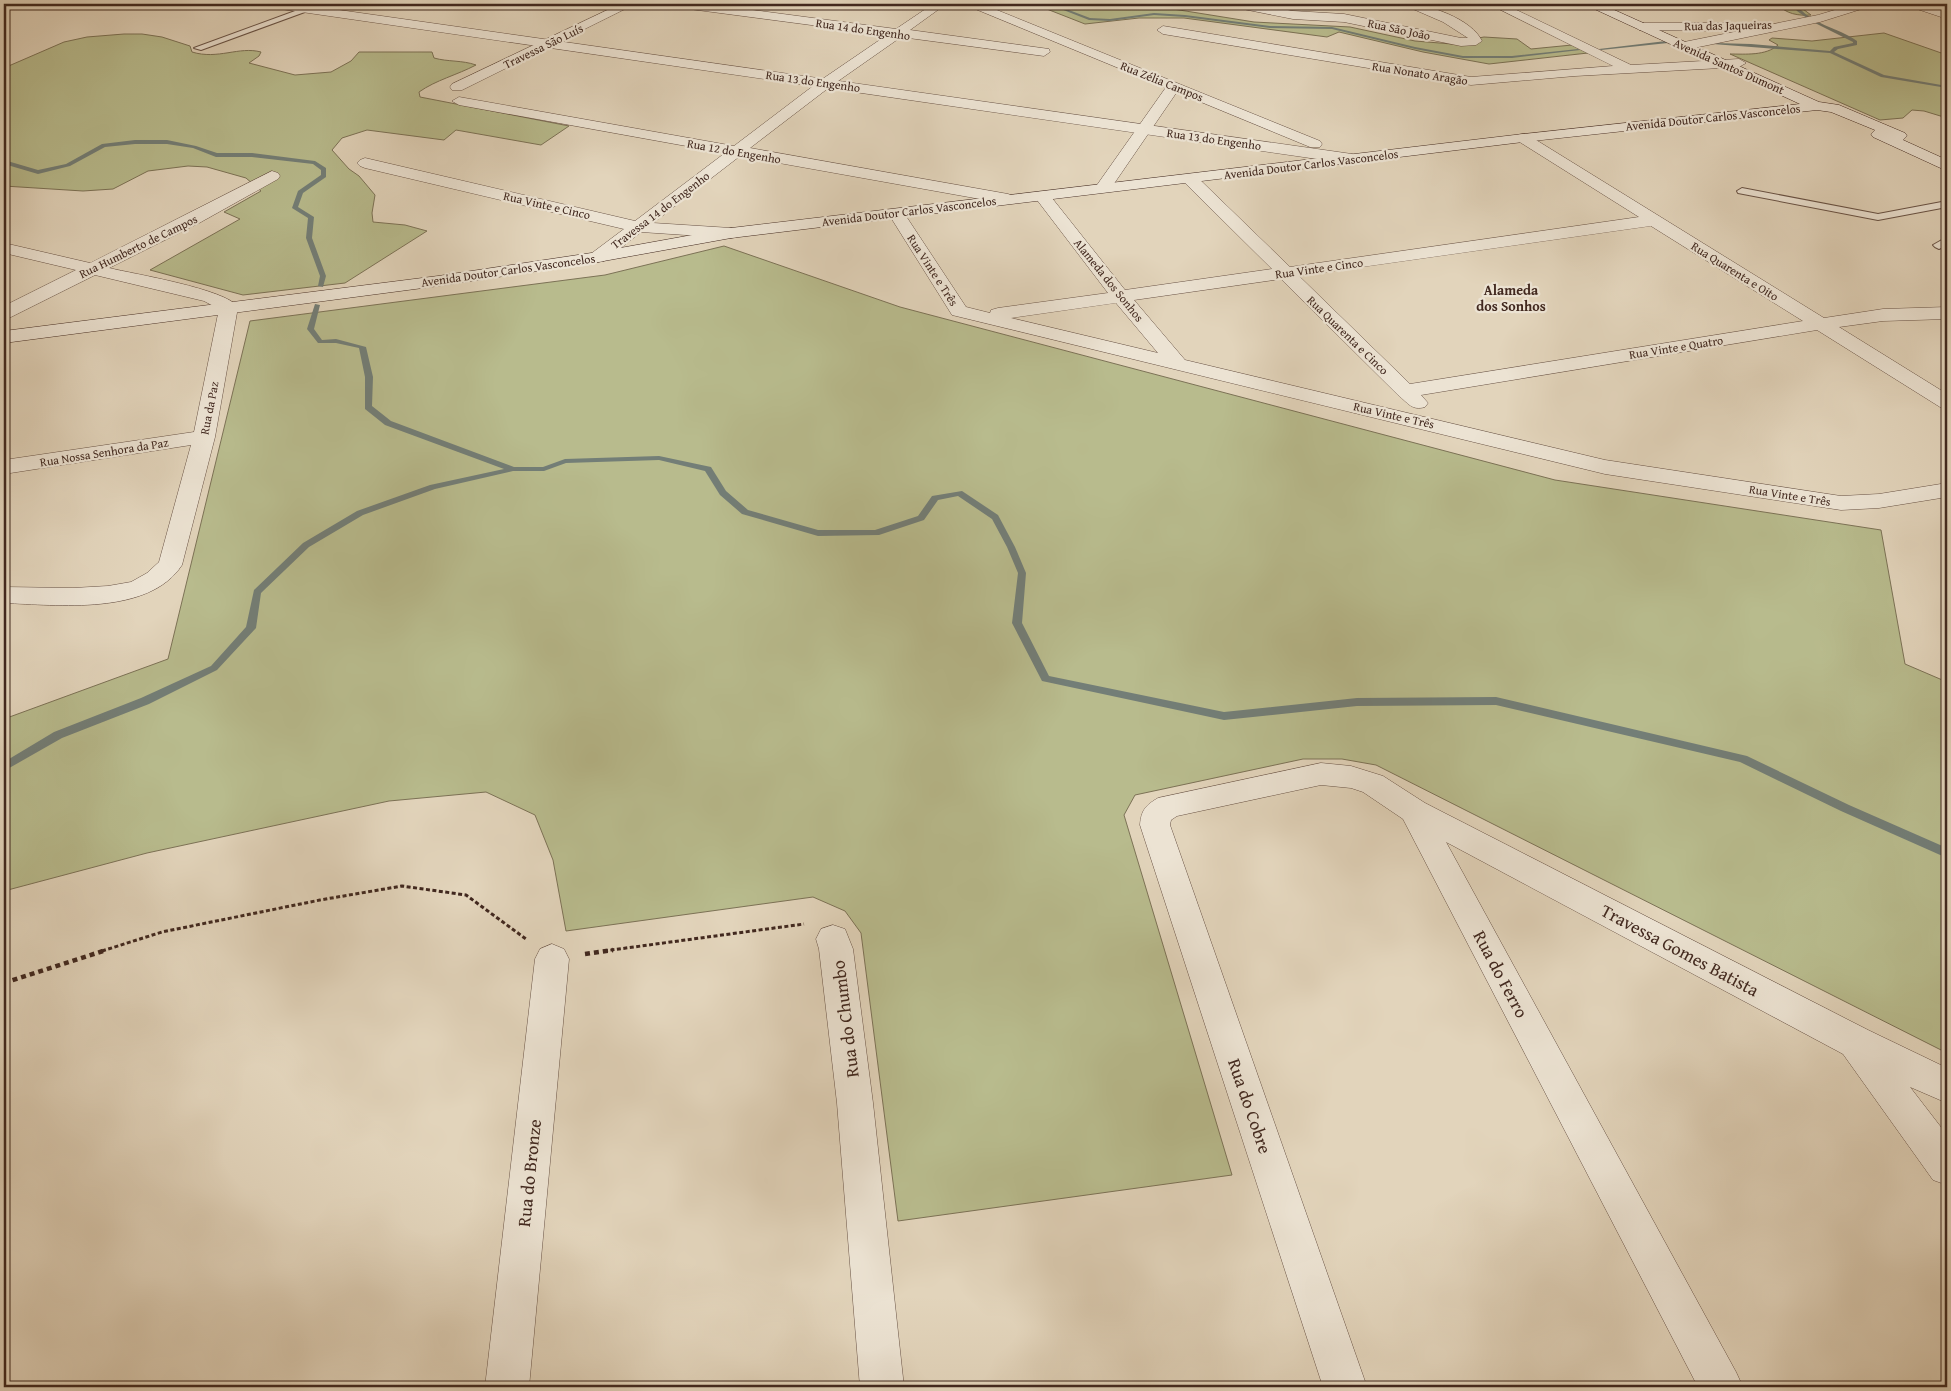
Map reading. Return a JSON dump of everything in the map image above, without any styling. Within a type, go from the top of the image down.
[{"type":"street","name":"Rua 13 do Engenho","points":[[274,4],[1352,159]]},
{"type":"street","points":[[309,9],[322,4]]},
{"type":"street","name":"Travessa São Luís","points":[[458,94],[629,4]]},
{"type":"street","name":"Rua 14 do Engenho","points":[[682,4],[1044,52]]},
{"type":"street","name":"Travessa 14 do Engenho","points":[[598,257],[826,83],[940,4]]},
{"type":"street","name":"Rua Zélia Campos","points":[[972,4],[1352,159]]},
{"type":"street","name":"Rua São João","points":[[1238,4],[1309,16],[1344,18],[1450,40],[1474,41],[1472,33],[1442,17]]},
{"type":"street","points":[[1410,4],[1442,17]]},
{"type":"street","points":[[1494,7],[1519,4]]},
{"type":"street","name":"Avenida Santos Dumont","points":[[1592,4],[1699,44],[1732,64],[1816,106],[1947,166]]},
{"type":"street","name":"Avenida Santos Dumont","points":[[1608,4],[1684,46],[1732,64],[1947,157]]},
{"type":"street","name":"Rua das Jaqueiras","points":[[1650,26],[1716,27],[1782,24],[1820,18],[1867,4]]},
{"type":"street","points":[[1912,4],[1947,14]]},
{"type":"street","points":[[1309,16],[1334,7]]},
{"type":"street","points":[[1494,7],[1629,69]]},
{"type":"street","points":[[1385,25],[1459,14]]},
{"type":"street","name":"Rua das Jaqueiras","points":[[1684,46],[1782,24]]},
{"type":"street","name":"Rua Nonato Aragão","points":[[1163,30],[1471,81],[1548,74],[1732,64]]},
{"type":"street","points":[[1103,188],[1174,86]]},
{"type":"street","name":"Rua 12 do Engenho","points":[[458,94],[736,151],[1008,199]]},
{"type":"street","points":[[1816,106],[1834,108],[1900,136]]},
{"type":"street","name":"Avenida Doutor Carlos Vasconcelos","points":[[4,337],[438,281],[598,257],[731,233],[1523,138],[1816,106]]},
{"type":"street","name":"Rua Quarenta e Oito","points":[[1523,138],[1947,404]]},
{"type":"street","name":"Rua Vinte e Cinco","points":[[365,163],[639,226],[731,233]]},
{"type":"street","name":"Rua Humberto de Campos","points":[[4,313],[195,218],[272,176]]},
{"type":"street","name":"Rua Quarenta e Cinco","points":[[1189,178],[1444,428]]},
{"type":"street","name":"Alameda dos Sonhos","points":[[1042,196],[1121,297],[1178,364]]},
{"type":"street","name":"Rua Vinte e Três","points":[[896,213],[959,311],[1606,467],[1841,503],[1879,501],[1947,490]]},
{"type":"street","name":"Rua Vinte e Cinco","points":[[983,316],[1654,220]]},
{"type":"street","points":[[4,248],[210,297],[229,307]]},
{"type":"street","name":"Rua da Paz","points":[[4,595],[113,594],[140,588],[158,577],[170,565],[204,437],[229,307]]},
{"type":"street","name":"Rua Vinte e Quatro","points":[[1405,391],[1820,324],[1883,316],[1947,313]]},
{"type":"street","name":"Rua Nossa Senhora da Paz","points":[[4,467],[204,437]]},
{"type":"street","name":"Rua do Ferro","points":[[1155,825],[1156,814],[1169,806],[1320,774],[1351,777],[1373,784],[1414,810],[1721,1387]]},
{"type":"street","name":"Travessa Gomes Batista","points":[[1414,810],[1855,1042],[1947,1086]]},
{"type":"street","name":"Rua do Cobre","points":[[1155,825],[1345,1387]]},
{"type":"street","name":"Rua do Chumbo","points":[[833,939],[836,949],[855,1103],[882,1387]]},
{"type":"street","name":"Rua do Bronze","points":[[507,1387],[552,958]]},
{"type":"street","points":[[1855,1042],[1947,1166]]},
{"type":"lane","points":[[198,48],[309,9]]},
{"type":"lane","points":[[1742,191],[1878,217],[1947,204]]},
{"type":"path","points":[[4,983],[162,932],[320,900],[402,886],[466,895],[552,958]]},
{"type":"path","name":"Rua do Chumbo","points":[[552,958],[803,923],[822,929],[833,939]]},
{"type":"green space","points":[[1034,4],[1142,4],[1254,22],[1350,27],[1415,41],[1464,45],[1467,40],[1484,37],[1517,39],[1531,49],[1572,45],[1588,53],[1489,64],[1423,52],[1339,32],[1327,37],[1184,18],[1139,18],[1085,24]]},
{"type":"green space","points":[[1778,4],[1806,4],[1807,6],[1803,9],[1811,15],[1793,14],[1784,10]]},
{"type":"green space","points":[[1884,33],[1947,55],[1947,118],[1924,111],[1912,110],[1903,118],[1880,120],[1730,54],[1755,54],[1768,51],[1778,45],[1769,40],[1772,38],[1812,41]]},
{"type":"green space","points":[[124,34],[162,37],[190,46],[192,52],[202,54],[211,55],[245,51],[261,52],[259,56],[249,63],[295,75],[331,72],[351,61],[359,52],[432,52],[434,58],[476,65],[419,92],[420,97],[569,126],[541,145],[456,130],[444,140],[367,130],[342,138],[332,150],[349,169],[359,176],[375,195],[372,213],[373,222],[405,225],[427,231],[345,283],[243,295],[150,270],[240,219],[224,212],[261,191],[246,178],[207,167],[188,166],[148,171],[113,189],[83,191],[4,186],[4,68],[64,42],[87,37]]},
{"type":"green space","points":[[724,246],[900,307],[1555,480],[1881,530],[1905,664],[1947,682],[1947,1053],[1376,765],[1342,759],[1303,759],[1135,795],[1124,815],[1232,1175],[898,1221],[861,933],[845,911],[813,897],[566,931],[553,860],[535,815],[486,792],[389,801],[147,853],[4,891],[4,719],[168,659],[250,321],[605,275]]},
{"type":"waterway","points":[[1050,4],[1089,19],[1110,20],[1154,14],[1270,27],[1332,28],[1415,48],[1463,57],[1512,57],[1578,50]]},
{"type":"waterway","points":[[1794,4],[1798,10],[1812,21],[1855,41],[1855,44],[1836,48],[1831,52]]},
{"type":"waterway","points":[[1601,49],[1666,42]]},
{"type":"waterway","points":[[1715,44],[1831,52]]},
{"type":"waterway","points":[[1831,52],[1883,76],[1947,87]]},
{"type":"waterway","points":[[4,162],[38,172],[68,165],[104,145],[135,142],[167,142],[194,147],[216,155],[252,155],[315,163],[324,169],[324,176],[300,192],[295,208],[311,217],[309,238],[323,276],[321,286]]},
{"type":"waterway","points":[[317,305],[310,329],[320,342],[336,341],[362,347],[369,377],[368,407],[388,423],[513,469]]},
{"type":"waterway","points":[[513,469],[544,469],[565,461],[659,458],[708,469],[723,493],[745,512],[818,533],[876,533],[921,518],[935,498],[959,493],[995,517],[1011,547],[1022,573],[1017,623],[1045,679],[1224,716],[1357,702],[1496,701],[1743,759],[1845,808],[1947,853]]},
{"type":"waterway","points":[[4,767],[58,735],[145,701],[214,668],[251,628],[257,592],[306,545],[360,513],[433,487],[513,469]]},
{"type":"district","name":"Alameda dos Sonhos","points":[[1511,298]]}]
